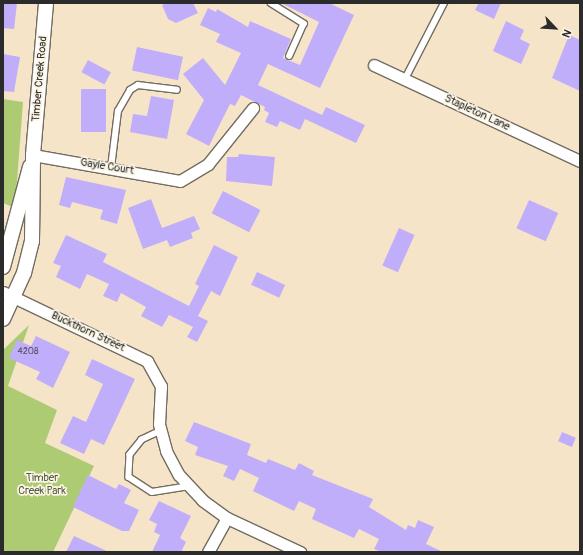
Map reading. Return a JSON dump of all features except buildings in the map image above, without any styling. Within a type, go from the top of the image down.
[{"type":"street","name":"Timber Creek Road","points":[[3,318],[8,294],[32,242],[33,156],[46,3]]},
{"type":"street","name":"Stapleton Lane","points":[[374,65],[580,161]]},
{"type":"street","name":"Gayle Court","points":[[33,156],[111,168],[180,181],[208,164],[253,108]]},
{"type":"street","name":"Timber Creek Road","points":[[3,267],[33,156]]},
{"type":"street","name":"Buckthorn Street","points":[[8,294],[139,355],[158,375],[161,386],[161,431]]},
{"type":"street","points":[[161,431],[166,451],[188,486],[226,518],[300,552]]},
{"type":"street","points":[[208,552],[226,518]]},
{"type":"lane","points":[[271,3],[304,24],[290,56]]},
{"type":"lane","points":[[405,79],[444,3]]},
{"type":"lane","points":[[111,168],[118,111],[130,90],[138,85],[177,90]]},
{"type":"lane","points":[[161,431],[142,440],[130,455],[129,477],[152,492],[188,486]]},
{"type":"green space","points":[[3,99],[23,102],[15,208],[3,203]]},
{"type":"green space","name":"Timber Creek Park","points":[[29,325],[8,386],[57,410],[45,443],[94,466],[53,552],[3,552],[3,350]]}]
